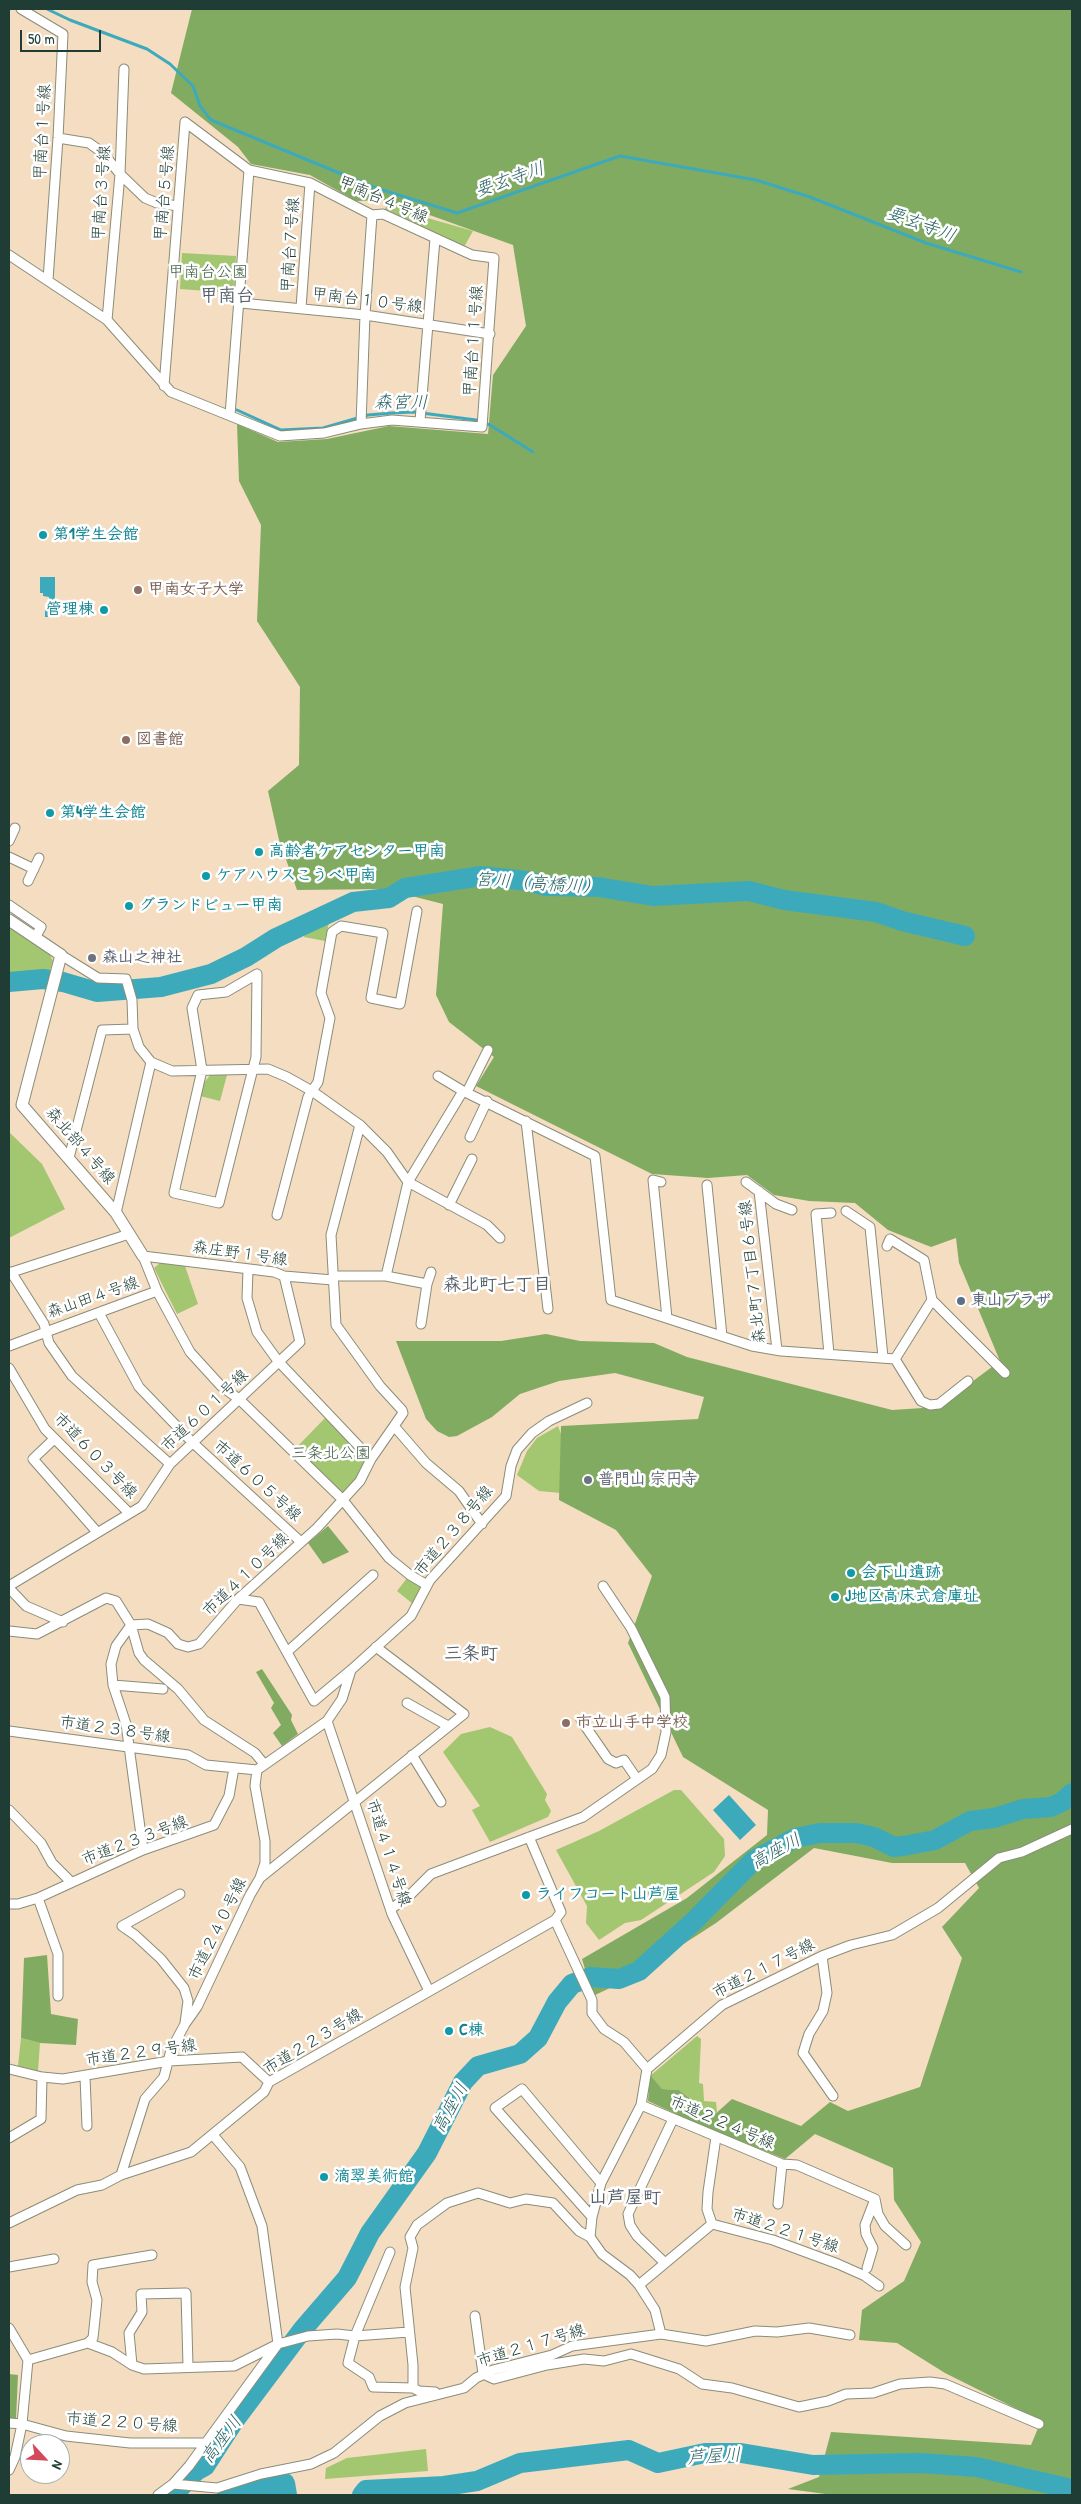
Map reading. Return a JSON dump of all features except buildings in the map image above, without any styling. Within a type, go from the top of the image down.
[{"type":"street","name":"甲南台１号線","points":[[20,9],[63,34],[48,280]]},
{"type":"street","name":"甲南台３号線","points":[[106,320],[120,174],[124,69]]},
{"type":"street","name":"甲南台４号線","points":[[185,122],[249,170],[310,183],[372,215],[383,214],[472,255],[494,258]]},
{"type":"street","name":"甲南台５号線","points":[[164,386],[185,122]]},
{"type":"street","points":[[58,138],[89,143],[103,153],[120,174],[145,198],[157,203],[178,206]]},
{"type":"street","points":[[230,415],[249,170]]},
{"type":"street","name":"甲南台７号線","points":[[301,308],[310,183]]},
{"type":"street","points":[[361,424],[365,315],[372,215]]},
{"type":"street","points":[[9,255],[106,320],[170,392],[280,436],[324,434],[361,424],[392,420],[420,421],[435,239]]},
{"type":"street","name":"甲南台１１号線","points":[[420,421],[482,427],[494,258]]},
{"type":"street","name":"甲南台１０号線","points":[[240,302],[365,315],[490,334]]},
{"type":"street","points":[[9,841],[15,828]]},
{"type":"street","points":[[9,857],[34,868]]},
{"type":"street","points":[[28,881],[39,858]]},
{"type":"street","points":[[9,904],[41,927],[35,938]]},
{"type":"street","points":[[277,1215],[308,1097],[318,1082],[330,1018],[322,993],[332,932],[341,926],[383,933],[371,998],[400,1004],[417,911]]},
{"type":"street","points":[[9,920],[60,959],[98,978],[126,979],[132,1000],[133,1029],[138,1047],[151,1062],[172,1071],[268,1069],[287,1077],[312,1090],[360,1125],[387,1152],[408,1182],[449,1206],[486,1224],[500,1238]]},
{"type":"street","name":"森北部４号線","points":[[60,959],[22,1105],[116,1213],[143,1256]]},
{"type":"street","points":[[257,974],[256,1057],[252,1069],[219,1203],[174,1193],[202,1070],[192,1008],[198,995],[226,992],[257,974]]},
{"type":"street","points":[[70,1158],[102,1030],[133,1029]]},
{"type":"street","points":[[386,1276],[408,1182],[465,1092],[488,1050]]},
{"type":"street","points":[[116,1213],[151,1062]]},
{"type":"street","points":[[438,1076],[465,1092],[487,1101],[595,1156],[611,1300],[752,1346],[777,1350],[895,1359],[921,1401],[930,1405],[939,1404],[968,1381]]},
{"type":"street","points":[[470,1137],[487,1101]]},
{"type":"street","points":[[526,1121],[548,1309]]},
{"type":"street","points":[[360,1125],[331,1235],[336,1325],[380,1386],[402,1410],[403,1413],[394,1426],[426,1463],[459,1491],[482,1524]]},
{"type":"street","points":[[449,1206],[472,1158]]},
{"type":"street","points":[[661,1182],[653,1180],[667,1318]]},
{"type":"street","points":[[746,1182],[776,1204],[792,1210]]},
{"type":"street","points":[[708,1185],[722,1336]]},
{"type":"street","name":"森北町７丁目６号線","points":[[759,1191],[777,1350]]},
{"type":"street","points":[[846,1211],[870,1227],[883,1357]]},
{"type":"street","points":[[828,1354],[816,1214],[831,1213]]},
{"type":"street","points":[[10,1272],[129,1234]]},
{"type":"street","points":[[887,1246],[890,1239],[924,1260],[932,1300],[1006,1373]]},
{"type":"street","points":[[143,1256],[157,1290],[190,1352],[221,1386],[239,1400],[342,1499],[389,1558],[427,1584]]},
{"type":"street","name":"森庄野１号線","points":[[143,1256],[284,1276],[333,1278],[386,1276],[427,1284]]},
{"type":"street","points":[[248,1270],[247,1298],[257,1332],[278,1361],[371,1459]]},
{"type":"street","name":"森山田４号線","points":[[10,1272],[44,1324],[46,1332],[157,1290]]},
{"type":"street","points":[[421,1324],[427,1284],[431,1272]]},
{"type":"street","name":"市道６０１号線","points":[[9,1587],[142,1506],[170,1464],[300,1342],[284,1276]]},
{"type":"street","points":[[895,1359],[932,1300]]},
{"type":"street","name":"市道６０５号線","points":[[99,1313],[139,1387],[192,1442],[301,1542]]},
{"type":"street","points":[[9,1346],[46,1332],[49,1343],[72,1376],[170,1464]]},
{"type":"street","name":"市道６０３号線","points":[[9,1368],[45,1429],[130,1513]]},
{"type":"street","name":"市道２３８号線","points":[[351,1670],[411,1616],[427,1584],[506,1496],[511,1466],[517,1450],[532,1433],[587,1403]]},
{"type":"street","name":"市道４１０号線","points":[[132,1625],[148,1624],[168,1633],[178,1644],[188,1647],[199,1644],[238,1600],[317,1528],[360,1481],[371,1459],[394,1426]]},
{"type":"street","points":[[54,1439],[33,1459],[97,1532]]},
{"type":"street","points":[[287,1652],[373,1575]]},
{"type":"street","points":[[390,1909],[410,1895],[431,1874],[583,1816],[652,1769],[661,1755],[666,1732],[665,1697],[631,1628],[603,1586]]},
{"type":"street","points":[[9,1587],[26,1606],[62,1622]]},
{"type":"street","points":[[9,1631],[37,1634],[106,1598],[116,1601],[132,1625],[144,1660],[178,1689],[190,1706],[204,1720],[255,1753],[260,1767],[255,1786],[265,1841],[265,1863],[260,1878]]},
{"type":"street","points":[[238,1600],[259,1602],[314,1701],[351,1670]]},
{"type":"street","points":[[132,1625],[116,1646],[111,1664],[113,1686],[126,1724],[143,1850]]},
{"type":"street","name":"市道２４０号線","points":[[121,2175],[145,2100],[164,2077],[185,2024],[198,2007],[260,1878],[464,1714],[376,1647]]},
{"type":"street","points":[[260,1767],[327,1721],[342,1699],[351,1670]]},
{"type":"street","points":[[113,1686],[163,1689]]},
{"type":"street","points":[[408,1703],[448,1726]]},
{"type":"street","points":[[581,1720],[608,1759],[616,1763],[624,1760],[638,1779]]},
{"type":"street","name":"市道４１４号線","points":[[327,1721],[356,1801],[390,1909],[429,1991]]},
{"type":"street","name":"市道２３８号線","points":[[9,1731],[188,1755],[206,1765],[234,1768],[260,1767]]},
{"type":"street","points":[[412,1755],[442,1802]]},
{"type":"street","name":"市道２３３号線","points":[[9,1904],[18,1904],[38,1898],[143,1850],[214,1825],[229,1796],[234,1768]]},
{"type":"street","points":[[9,1810],[40,1843],[52,1863],[71,1882]]},
{"type":"street","name":"市道２１７号線","points":[[647,2069],[722,2005],[822,1956],[852,1945],[892,1935],[938,1908],[999,1858],[1022,1852],[1072,1829]]},
{"type":"street","points":[[529,1837],[561,1912],[555,1920],[592,2000],[592,2013],[604,2029],[624,2042],[647,2069],[641,2106],[601,2184],[592,2217],[590,2237]]},
{"type":"street","points":[[180,1894],[122,1926],[135,1935],[161,1959],[184,1988],[188,2001],[185,2024]]},
{"type":"street","points":[[38,1898],[58,1954],[58,1996]]},
{"type":"street","name":"市道２２３号線","points":[[9,2223],[78,2190],[102,2185],[121,2175],[191,2152],[264,2092],[269,2082],[555,1920]]},
{"type":"street","points":[[822,1956],[828,1993],[823,2011],[809,2034],[803,2053],[833,2096]]},
{"type":"street","name":"市道２２９号線","points":[[9,2069],[42,2078],[85,2076],[169,2061],[242,2057],[269,2082]]},
{"type":"street","points":[[85,2076],[87,2126]]},
{"type":"street","points":[[9,2138],[41,2119],[42,2078]]},
{"type":"street","points":[[592,2217],[495,2108],[522,2089],[601,2184]]},
{"type":"street","name":"市道２２４号線","points":[[641,2106],[782,2164],[778,2204]]},
{"type":"street","points":[[665,2263],[637,2236],[630,2226],[628,2214],[673,2119]]},
{"type":"street","points":[[158,2495],[175,2484],[282,2344],[262,2226],[240,2166],[213,2135]]},
{"type":"street","points":[[712,2224],[708,2209],[708,2192],[716,2137]]},
{"type":"street","points":[[782,2164],[797,2165],[878,2200]]},
{"type":"street","points":[[413,2388],[405,2286],[413,2248],[410,2237],[417,2225],[448,2203],[478,2194],[510,2203],[526,2199],[553,2203],[579,2231],[590,2237],[602,2254],[630,2275],[639,2285],[655,2310],[661,2334]]},
{"type":"street","points":[[878,2200],[878,2214],[885,2226],[906,2245]]},
{"type":"street","points":[[867,2268],[873,2248],[866,2234],[865,2225],[878,2200]]},
{"type":"street","name":"市道２２１号線","points":[[639,2285],[712,2224],[773,2240],[838,2264],[865,2276],[879,2286]]},
{"type":"street","points":[[390,2252],[355,2336],[348,2363],[369,2377],[373,2387],[413,2388],[420,2391],[444,2392]]},
{"type":"street","points":[[88,2344],[93,2338],[97,2300],[93,2283],[93,2265],[152,2255]]},
{"type":"street","points":[[9,2267],[54,2259]]},
{"type":"street","points":[[132,2365],[129,2332],[142,2312],[141,2294],[186,2292],[188,2366]]},
{"type":"street","points":[[476,2316],[484,2374],[494,2379],[547,2365],[584,2360],[604,2361],[631,2354],[679,2369],[702,2384],[732,2388],[799,2407],[828,2401],[846,2394],[873,2393],[900,2384],[930,2382],[945,2384],[1039,2424]]},
{"type":"street","points":[[9,2328],[28,2360],[22,2424],[15,2457],[9,2470]]},
{"type":"street","name":"市道２１７号線","points":[[175,2484],[217,2488],[261,2474],[311,2464],[334,2453],[380,2416],[405,2403],[464,2388],[484,2374],[552,2355],[572,2346],[661,2334],[706,2341],[754,2331],[777,2332],[809,2328],[850,2335]]},
{"type":"street","points":[[28,2360],[88,2344],[112,2352],[132,2365],[144,2369],[188,2366],[234,2366],[282,2344],[308,2336],[337,2334],[355,2336],[409,2332]]},
{"type":"street","name":"市道２２０号線","points":[[9,2423],[22,2424],[75,2437],[130,2442],[205,2443]]},
{"type":"green space","points":[[192,9],[1072,9],[1072,2495],[833,2495],[788,2489],[819,2477],[831,2432],[1031,2445],[1041,2421],[945,2373],[897,2343],[859,2340],[862,2310],[904,2281],[921,2242],[894,2200],[893,2168],[815,2134],[785,2159],[702,2126],[648,2101],[650,2075],[662,2089],[679,2090],[713,2116],[732,2099],[801,2126],[830,2102],[848,2111],[920,2087],[962,1958],[942,1927],[979,1888],[965,1863],[892,1863],[814,1848],[716,1923],[631,1978],[593,1996],[582,1959],[687,1898],[767,1835],[768,1810],[683,1757],[628,1643],[652,1576],[616,1530],[559,1500],[561,1426],[698,1419],[704,1397],[615,1373],[559,1381],[520,1394],[492,1417],[457,1436],[449,1437],[437,1431],[426,1419],[396,1341],[501,1341],[546,1334],[580,1341],[654,1343],[687,1357],[892,1410],[938,1407],[1000,1361],[959,1263],[956,1238],[931,1247],[888,1230],[855,1203],[809,1201],[774,1195],[747,1175],[708,1178],[652,1174],[476,1086],[494,1057],[449,1022],[436,995],[443,904],[384,889],[297,890],[279,840],[268,791],[299,765],[300,687],[257,621],[261,525],[239,481],[237,424],[278,442],[327,439],[389,426],[488,434],[493,375],[526,326],[513,245],[388,200],[356,201],[310,175],[251,164],[238,147],[171,93]]},
{"type":"green space","points":[[388,202],[424,217],[473,231],[464,247],[385,209]]},
{"type":"green space","name":"甲南台公園","points":[[182,253],[236,256],[234,293],[180,289]]},
{"type":"green space","points":[[324,921],[329,922],[325,941],[304,937],[306,930]]},
{"type":"green space","points":[[9,926],[49,953],[53,961],[49,973],[9,974]]},
{"type":"green space","points":[[211,1074],[227,1075],[220,1101],[200,1096],[203,1084]]},
{"type":"green space","points":[[9,1132],[42,1164],[65,1209],[9,1238]]},
{"type":"green space","points":[[160,1263],[185,1266],[198,1304],[177,1314],[154,1268]]},
{"type":"green space","name":"三条北公園","points":[[325,1418],[366,1459],[356,1480],[341,1495],[296,1448]]},
{"type":"green space","points":[[558,1426],[567,1450],[561,1493],[539,1491],[517,1475],[527,1451],[537,1438]]},
{"type":"green space","points":[[328,1526],[349,1552],[323,1564],[308,1543]]},
{"type":"green space","points":[[408,1577],[422,1588],[413,1604],[397,1591]]},
{"type":"green space","points":[[262,1669],[292,1715],[291,1720],[298,1734],[282,1746],[273,1733],[281,1725],[271,1708],[274,1703],[256,1672]]},
{"type":"green space","points":[[490,1727],[512,1737],[547,1794],[545,1800],[551,1811],[548,1817],[490,1842],[472,1810],[480,1806],[443,1752],[461,1734]]},
{"type":"green space","points":[[674,1790],[681,1790],[724,1839],[725,1856],[714,1872],[641,1920],[625,1923],[599,1940],[586,1923],[587,1906],[556,1850],[599,1831]]},
{"type":"green space","points":[[47,1955],[51,2014],[78,2019],[76,2045],[40,2043],[21,2038],[24,1958]]},
{"type":"green space","points":[[697,2036],[701,2039],[699,2083],[703,2084],[704,2101],[716,2102],[717,2112],[714,2116],[679,2090],[662,2089],[650,2076]]},
{"type":"green space","points":[[21,2038],[40,2043],[38,2071],[18,2066]]},
{"type":"green space","points":[[9,2374],[18,2375],[16,2419],[9,2419]]},
{"type":"green space","points":[[426,2449],[428,2471],[325,2479],[326,2468],[347,2458]]},
{"type":"water","points":[[40,577],[55,577],[55,602],[59,602],[59,617],[45,617],[45,604],[49,604],[49,597],[43,596],[43,593],[40,593]]},
{"type":"water","points":[[729,1795],[756,1825],[740,1840],[713,1810]]},
{"type":"waterway","name":"要玄寺川","points":[[47,9],[70,20],[147,49],[170,64],[193,86],[200,106],[211,120],[373,187],[457,213],[620,156],[756,180],[810,197],[926,243],[1021,272]]},
{"type":"waterway","name":"森宮川","points":[[237,410],[281,430],[323,428],[368,415],[392,413],[414,412],[476,420],[490,425],[533,452]]},
{"type":"waterway","name":"宮川（高橋川）","points":[[9,982],[43,979],[63,982],[97,992],[161,987],[211,974],[246,957],[276,938],[353,902],[389,898],[405,888],[481,876],[528,881],[546,886],[598,887],[653,896],[749,891],[784,900],[876,912],[902,921],[965,936]]},
{"type":"waterway","name":"高座川","points":[[173,2495],[196,2471],[205,2466],[234,2421],[303,2329],[347,2278],[370,2233],[427,2153],[463,2082],[478,2066],[520,2054],[538,2038],[557,2002],[572,1984],[591,1977],[619,1979],[639,1971],[694,1921],[754,1860],[795,1838],[820,1833],[856,1833],[874,1837],[894,1847],[903,1846],[935,1840],[970,1821],[994,1818],[1023,1809],[1051,1807],[1062,1802],[1072,1793]]},
{"type":"waterway","name":"芦屋川","points":[[362,2495],[366,2490],[444,2486],[477,2481],[520,2463],[629,2450],[658,2463],[705,2453],[741,2453],[813,2465],[920,2463],[976,2467],[1072,2489]]},
{"type":"waterway","name":"芦屋川","points":[[227,2495],[285,2483],[287,2495]]},
{"type":"place","name":"第1学生会館","points":[[43,535]]},
{"type":"place","name":"甲南女子大学","points":[[138,590]]},
{"type":"place","name":"管理棟","points":[[104,610]]},
{"type":"place","name":"図書館","points":[[126,740]]},
{"type":"place","name":"第4学生会館","points":[[50,813]]},
{"type":"place","name":"高齢者ケアセンター甲南","points":[[259,852]]},
{"type":"place","name":"ケアハウスこうべ甲南","points":[[206,876]]},
{"type":"place","name":"グランドビュー甲南","points":[[129,906]]},
{"type":"place","name":"森山之神社","points":[[92,958]]},
{"type":"place","name":"東山プラザ","points":[[961,1301]]},
{"type":"place","name":"普門山 宗円寺","points":[[588,1480]]},
{"type":"place","name":"会下山遺跡","points":[[851,1573]]},
{"type":"place","name":"J地区高床式倉庫址","points":[[835,1597]]},
{"type":"place","name":"市立山手中学校","points":[[566,1723]]},
{"type":"place","name":"ライフコート山芦屋","points":[[526,1895]]},
{"type":"place","name":"C棟","points":[[449,2031]]},
{"type":"place","name":"滴翠美術館","points":[[324,2177]]},
{"type":"district","name":"甲南台","points":[[227,296]]},
{"type":"district","name":"森北町七丁目","points":[[497,1285]]},
{"type":"district","name":"三条町","points":[[471,1654]]},
{"type":"district","name":"山芦屋町","points":[[625,2198]]}]
